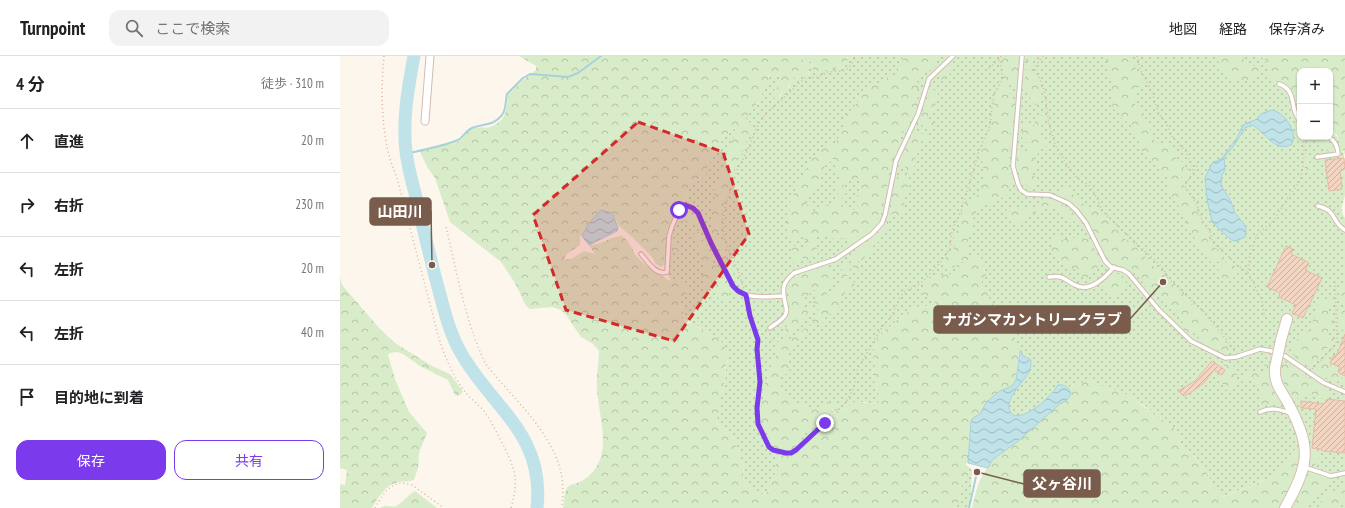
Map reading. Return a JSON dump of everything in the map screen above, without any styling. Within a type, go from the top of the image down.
[{"type":"street","points":[[425,121],[430,56]]},
{"type":"street","points":[[1284,508],[1302,473],[1305,451],[1301,430],[1274,377],[1287,319]]},
{"type":"lane","points":[[770,328],[784,317],[786,313],[783,288],[785,282],[794,273],[836,259],[872,234],[882,223],[896,161],[918,114],[928,79],[932,74],[940,70],[953,56]]},
{"type":"lane","points":[[1022,56],[1013,166],[1021,190],[1028,194],[1050,195],[1068,203],[1076,210],[1086,223],[1105,261],[1114,268],[1123,270],[1129,274],[1159,310],[1191,341],[1225,358],[1236,357],[1260,349],[1271,351],[1285,356],[1324,383],[1345,392]]},
{"type":"lane","points":[[1278,84],[1282,85],[1291,93],[1297,116]]},
{"type":"lane","points":[[1317,157],[1338,154],[1337,147],[1333,139]]},
{"type":"lane","points":[[641,254],[660,273],[664,274],[667,272],[669,236],[672,226],[682,206],[689,206],[698,213],[711,243],[733,286],[738,291],[746,295],[757,297],[784,296]]},
{"type":"lane","points":[[1318,206],[1330,211],[1337,223],[1345,230]]},
{"type":"lane","points":[[1049,277],[1058,276],[1076,286],[1086,287],[1092,286],[1105,277],[1114,268]]},
{"type":"lane","points":[[1260,412],[1266,409],[1274,409],[1282,410],[1294,415]]},
{"type":"lane","points":[[1303,467],[1331,476],[1345,473]]},
{"type":"path","points":[[384,56],[382,85],[384,132],[438,336],[442,349],[457,380],[466,393],[490,418],[512,464],[516,483],[515,495],[511,508]]},
{"type":"path","points":[[856,56],[846,70],[828,72],[817,77],[805,78],[794,90],[767,112],[757,126],[746,154],[737,170],[724,210],[724,238],[737,268],[758,340],[757,349],[760,382],[757,408],[758,424],[769,447],[780,453],[791,453],[796,450],[825,423],[834,410],[840,409],[846,402],[854,388],[857,371],[880,330],[892,314],[900,297],[904,292],[921,283],[939,264],[950,248],[952,230],[962,211],[978,151],[990,126],[993,96],[1002,78],[1001,56]]},
{"type":"path","points":[[1043,56],[1036,65],[1036,71],[1044,89],[1051,130],[1059,153],[1077,178],[1090,186],[1102,211],[1161,266],[1171,281],[1203,311],[1240,355]]},
{"type":"path","points":[[1137,56],[1140,68],[1152,93],[1159,114],[1166,123],[1175,142],[1186,153],[1194,174]]},
{"type":"path","points":[[989,68],[1000,59]]},
{"type":"path","points":[[1248,274],[1249,259],[1257,235],[1274,220],[1300,180],[1303,166],[1304,146],[1303,140]]},
{"type":"path","points":[[1197,166],[1194,174],[1187,181],[1185,186],[1197,204],[1201,218],[1210,231],[1211,241],[1248,274],[1262,300],[1264,314]]},
{"type":"path","points":[[446,227],[466,314],[480,352],[485,363],[539,428],[554,450],[563,477],[561,508]]},
{"type":"path","points":[[1309,373],[1334,347],[1337,340],[1336,282]]},
{"type":"path","points":[[758,340],[770,328]]},
{"type":"path","points":[[375,508],[389,487],[407,484],[412,485],[444,508]]},
{"type":"highlighted area","points":[[638,122],[723,152],[749,234],[674,341],[566,310],[533,215]]},
{"type":"green space","points":[[519,56],[848,56],[847,63],[843,68],[822,70],[816,74],[813,71],[812,63],[805,58],[802,58],[806,64],[809,74],[804,77],[794,76],[795,82],[793,85],[789,85],[787,90],[783,91],[776,101],[771,94],[778,86],[780,76],[770,74],[768,77],[769,82],[762,88],[762,96],[760,101],[753,106],[743,123],[723,137],[711,161],[706,165],[708,171],[705,177],[691,183],[685,199],[677,208],[668,227],[664,242],[664,265],[661,267],[656,264],[652,257],[618,225],[612,213],[589,223],[582,236],[580,236],[580,245],[567,254],[564,259],[571,259],[584,251],[595,254],[589,245],[597,244],[621,236],[629,243],[638,258],[653,270],[670,281],[676,279],[688,283],[690,287],[684,297],[680,300],[684,313],[681,318],[689,323],[694,323],[705,333],[718,338],[726,350],[728,359],[725,369],[726,377],[724,391],[719,398],[719,411],[716,423],[731,433],[744,466],[743,479],[753,492],[759,494],[768,492],[772,478],[778,470],[775,462],[777,456],[779,454],[792,454],[796,451],[826,424],[834,411],[847,409],[854,402],[873,404],[878,403],[879,397],[872,372],[875,366],[873,353],[878,338],[898,319],[915,307],[931,306],[935,302],[930,295],[926,296],[921,292],[925,282],[935,275],[948,275],[958,269],[964,269],[967,258],[975,256],[977,253],[986,275],[981,283],[981,287],[988,290],[989,298],[995,307],[994,315],[1012,331],[1019,349],[1016,380],[1012,386],[1000,391],[986,403],[983,411],[971,421],[968,463],[966,463],[969,467],[968,475],[962,482],[962,490],[956,508],[563,508],[567,488],[589,476],[597,466],[601,457],[603,438],[597,383],[599,351],[593,344],[581,337],[561,310],[552,307],[530,309],[526,306],[515,283],[501,262],[450,222],[435,178],[419,150],[458,142],[467,132],[472,129],[490,127],[500,122],[505,114],[508,95],[536,70],[536,66]]},
{"type":"green space","points":[[848,56],[1257,56],[1264,58],[1276,78],[1292,91],[1297,107],[1297,140],[1333,140],[1333,133],[1339,139],[1343,150],[1345,163],[1345,194],[1342,211],[1345,218],[1345,508],[1279,508],[1289,489],[1300,450],[1294,450],[1284,465],[1277,468],[1272,477],[1222,497],[1212,490],[1210,478],[1192,453],[1184,449],[1179,441],[1179,433],[1166,421],[1156,417],[1145,406],[1091,381],[1071,386],[1069,389],[1061,385],[1056,387],[1049,397],[1038,407],[1025,414],[1013,415],[1009,404],[1011,398],[1030,370],[1020,351],[1019,352],[1012,331],[998,321],[994,315],[995,307],[989,298],[988,290],[981,287],[985,271],[979,258],[975,256],[966,264],[964,269],[948,276],[935,275],[925,282],[923,287],[935,302],[931,306],[915,307],[898,319],[878,338],[873,353],[875,366],[872,372],[879,397],[878,403],[873,404],[863,402],[852,404],[847,409],[838,410],[831,415],[826,424],[792,454],[779,454],[778,470],[772,478],[768,492],[759,494],[753,492],[743,479],[744,466],[731,433],[716,423],[719,411],[719,398],[724,391],[728,359],[718,338],[705,333],[698,326],[681,318],[684,313],[664,265],[664,242],[668,227],[677,208],[685,199],[691,183],[701,179],[706,165],[711,161],[723,137],[743,123],[753,105],[758,104],[762,94],[762,87],[766,85],[770,74],[781,76],[774,91],[780,97],[783,91],[790,85],[794,76],[804,77],[809,74],[806,64],[802,58],[805,58],[812,63],[812,66],[820,72],[821,70],[843,68],[847,63]]},
{"type":"green space","points":[[902,56],[936,56],[936,65],[931,70],[923,71],[922,77],[916,74],[914,76],[915,80],[920,84],[916,91],[918,105],[912,119],[902,134],[898,150],[889,173],[886,195],[877,225],[870,233],[849,248],[843,247],[842,244],[847,244],[850,242],[847,239],[841,238],[839,241],[833,238],[831,239],[826,235],[817,235],[815,240],[818,256],[812,256],[806,264],[802,257],[794,263],[792,259],[794,251],[790,248],[792,245],[803,248],[807,241],[801,236],[794,242],[790,238],[786,220],[790,212],[789,203],[793,199],[800,177],[807,168],[807,163],[817,155],[821,148],[829,144],[834,145],[843,130],[847,115],[860,99],[861,93],[872,82],[883,85],[888,76],[893,77],[894,79],[896,69],[903,64]],"holes":[[[832,158],[834,160],[835,168],[839,173],[841,184],[836,186],[839,200],[811,212],[812,207],[810,203],[807,205],[804,198],[820,182],[820,173],[827,173],[824,168],[827,163],[829,164]],[[855,178],[861,179],[861,188],[856,199],[858,206],[854,210],[842,208],[841,200],[844,198],[846,192],[841,189],[845,184]]]},
{"type":"green space","points":[[1006,56],[1019,56],[1017,83],[1015,85],[1011,82],[1008,87],[1016,106],[1011,124],[1012,130],[1010,133],[1012,140],[1010,144],[1011,156],[1007,167],[1010,172],[1012,182],[1004,198],[996,197],[996,200],[992,203],[984,202],[978,208],[972,221],[971,233],[967,243],[968,255],[965,260],[949,269],[944,269],[945,265],[943,261],[948,254],[954,251],[953,241],[959,227],[959,221],[965,203],[978,195],[981,190],[980,181],[985,176],[980,151],[991,127],[995,94],[1002,83],[1003,78],[1002,60]]},
{"type":"green space","points":[[1025,56],[1036,56],[1032,65],[1042,90],[1040,102],[1035,105],[1028,95],[1029,90],[1024,89],[1023,87],[1026,79],[1025,71],[1028,66]]},
{"type":"green space","points":[[1108,56],[1132,56],[1134,65],[1143,81],[1141,86],[1137,86],[1134,103],[1136,106],[1143,109],[1148,128],[1152,131],[1155,138],[1154,141],[1162,144],[1167,141],[1173,149],[1177,160],[1180,162],[1185,161],[1187,163],[1179,175],[1180,178],[1182,178],[1188,168],[1189,170],[1183,183],[1184,186],[1194,205],[1196,206],[1199,218],[1209,232],[1207,240],[1224,254],[1222,261],[1212,263],[1209,261],[1208,254],[1203,252],[1197,245],[1187,225],[1185,216],[1168,190],[1169,184],[1166,180],[1168,177],[1166,174],[1159,174],[1159,170],[1148,156],[1149,153],[1147,151],[1141,151],[1138,146],[1139,140],[1134,135],[1132,123],[1127,121],[1124,123],[1119,112],[1112,106],[1113,101],[1110,95],[1112,87],[1111,78],[1109,75],[1110,68],[1106,60]]},
{"type":"green space","points":[[1216,56],[1246,56],[1243,61],[1244,63],[1254,66],[1261,64],[1262,71],[1254,80],[1247,80],[1242,85],[1239,82],[1240,78],[1237,76],[1233,80],[1229,79],[1228,72],[1220,70]]},
{"type":"green space","points":[[1257,56],[1345,56],[1345,155],[1337,135],[1333,133],[1333,68],[1297,68],[1297,107],[1292,91],[1276,79],[1274,82],[1271,78],[1268,64],[1264,58]]},
{"type":"green space","points":[[951,65],[951,73],[939,80],[943,70]]},
{"type":"green space","points":[[932,89],[938,92],[936,102],[928,118],[935,124],[933,130],[922,128],[924,117],[918,126],[915,126]]},
{"type":"green space","points":[[1041,114],[1044,117],[1040,132],[1041,137],[1048,142],[1047,146],[1041,149],[1036,158],[1037,167],[1032,176],[1037,177],[1037,181],[1032,189],[1027,186],[1020,176],[1016,157],[1019,146],[1021,151],[1024,153],[1030,152],[1027,143],[1021,136],[1025,126],[1023,124],[1024,122],[1031,127],[1034,126],[1036,118]]},
{"type":"green space","points":[[752,122],[752,132],[735,167],[722,211],[720,229],[716,233],[716,237],[728,257],[735,280],[734,281],[721,257],[718,246],[712,242],[707,230],[712,230],[714,227],[709,223],[712,218],[711,211],[715,202],[714,189],[721,179],[721,172],[725,168],[726,156],[733,138],[746,123]]},
{"type":"green space","points":[[913,132],[917,135],[927,133],[930,136],[928,141],[920,141],[916,143],[919,144],[920,147],[911,176],[906,171],[904,164],[900,166],[897,165]]},
{"type":"green space","points":[[1318,140],[1326,140],[1331,147],[1331,152],[1328,152],[1325,146],[1320,147]]},
{"type":"green space","points":[[1307,157],[1309,159],[1311,175],[1305,172],[1305,158]]},
{"type":"green space","points":[[899,175],[903,175],[907,179],[908,184],[903,212],[900,214],[892,214],[879,241],[865,256],[864,260],[858,261],[860,270],[858,271],[852,266],[852,256],[857,255],[863,244],[882,227],[886,221],[893,204],[891,201],[895,180]]},
{"type":"green space","points":[[1061,188],[1069,188],[1075,197],[1081,202],[1107,216],[1113,227],[1120,231],[1123,238],[1136,245],[1138,251],[1150,261],[1153,266],[1164,273],[1190,300],[1197,312],[1210,321],[1231,349],[1230,353],[1209,347],[1198,339],[1200,335],[1184,331],[1182,319],[1177,309],[1163,300],[1155,292],[1150,291],[1134,272],[1115,265],[1110,261],[1104,253],[1087,219],[1078,208],[1060,195]]},
{"type":"green space","points":[[1045,198],[1067,207],[1080,220],[1084,227],[1082,228],[1064,215],[1058,208],[1049,207],[1047,205],[1041,211],[1032,213],[1027,219],[1017,223],[1011,221],[1011,216],[1005,212],[1006,210],[1018,208],[1024,210],[1031,206],[1034,207]]},
{"type":"green space","points":[[687,209],[696,216],[698,226],[679,220],[680,213]]},
{"type":"green space","points":[[696,232],[700,232],[707,247],[708,255],[727,287],[729,300],[727,305],[718,298],[716,287],[712,285],[709,288],[705,286],[702,277],[707,264],[701,260],[698,246],[692,236]]},
{"type":"green space","points":[[1058,236],[1062,240],[1088,237],[1095,251],[1094,256],[1099,262],[1092,275],[1084,278],[1080,273],[1080,270],[1068,267],[1058,260],[1052,249],[1052,243],[1054,237]]},
{"type":"green space","points":[[673,238],[680,246],[679,250],[675,253],[671,250],[671,239]]},
{"type":"green space","points":[[846,259],[848,260],[850,271],[846,277],[855,283],[852,288],[844,294],[836,310],[825,318],[822,323],[819,324],[811,321],[819,308],[818,304],[811,302],[810,300],[816,299],[816,290],[814,290],[803,299],[804,309],[807,310],[813,307],[813,310],[806,314],[803,325],[797,328],[790,337],[787,337],[784,332],[787,326],[785,324],[785,320],[791,309],[786,290],[788,283],[792,278],[806,272],[824,266],[828,267],[831,272],[831,284],[826,292],[829,297],[834,293],[839,285],[842,274],[841,265]]},
{"type":"green space","points":[[1227,260],[1238,270],[1237,277],[1224,279],[1216,273]]},
{"type":"green space","points":[[1115,273],[1126,277],[1127,280],[1119,295],[1116,296],[1100,288],[1099,285]]},
{"type":"green space","points":[[340,277],[342,285],[380,329],[395,343],[432,366],[450,374],[462,390],[462,393],[458,396],[455,395],[448,380],[420,366],[403,354],[398,352],[390,353],[388,355],[395,379],[409,412],[427,433],[419,453],[418,468],[414,480],[390,485],[380,495],[372,508],[340,508],[340,484],[345,485],[347,470],[340,468]]},
{"type":"green space","points":[[1345,285],[1345,303],[1342,303],[1338,299],[1340,288]]},
{"type":"green space","points":[[1322,299],[1332,299],[1333,302],[1327,310],[1331,313],[1333,321],[1327,332],[1328,335],[1334,340],[1313,364],[1306,365],[1296,358],[1292,347],[1303,332],[1311,331],[1316,310]]},
{"type":"green space","points":[[1339,306],[1345,308],[1345,325],[1342,332],[1339,332],[1338,329]]},
{"type":"green space","points":[[809,326],[812,326],[811,329],[807,332],[803,339],[791,347],[790,352],[787,355],[790,368],[789,374],[784,374],[781,376],[780,389],[783,394],[794,404],[804,405],[809,408],[815,409],[827,402],[833,405],[840,404],[831,410],[824,422],[815,430],[805,433],[802,443],[796,449],[785,451],[773,449],[761,418],[765,382],[768,379],[765,374],[773,368],[772,361],[776,357],[776,346],[771,343],[771,340],[783,342]]},
{"type":"green space","points":[[1323,359],[1327,360],[1330,366],[1338,369],[1339,374],[1345,377],[1336,380],[1320,376],[1317,370]]},
{"type":"green space","points":[[1285,362],[1325,388],[1330,395],[1324,399],[1312,394],[1299,399],[1294,396],[1283,383],[1281,372]]},
{"type":"green space","points":[[1231,363],[1235,367],[1237,385],[1235,388],[1225,390],[1218,376],[1222,376],[1226,369],[1223,367],[1224,365]]},
{"type":"green space","points":[[1265,363],[1268,363],[1271,366],[1271,382],[1280,401],[1277,404],[1261,406],[1259,402],[1264,400],[1254,378],[1243,383],[1241,377],[1248,376],[1250,370],[1256,373],[1263,371]]},
{"type":"green space","points":[[1091,381],[1129,395],[1138,403],[1150,410],[1156,417],[1166,421],[1179,433],[1179,441],[1184,449],[1192,453],[1210,478],[1212,489],[1220,490],[1223,497],[1272,477],[1275,469],[1284,465],[1294,450],[1300,450],[1299,469],[1279,508],[972,508],[980,480],[992,460],[1017,442],[1061,403],[1067,400],[1071,391],[1069,389],[1071,387],[1079,383]]},
{"type":"green space","points":[[1310,450],[1313,450],[1319,458],[1314,467],[1309,466],[1308,464]]},
{"type":"green space","points":[[969,467],[972,470],[970,508],[956,508],[962,490],[962,482],[968,475]]},
{"type":"green space","points":[[1310,472],[1329,479],[1331,482],[1325,485],[1302,508],[1289,508],[1305,475]]},
{"type":"green space","points":[[1345,484],[1345,495],[1338,508],[1315,508],[1321,506],[1323,497]]},
{"type":"green space","points":[[415,491],[437,508],[380,508],[385,506],[396,506]]},
{"type":"water","points":[[1271,110],[1276,111],[1289,123],[1293,135],[1291,145],[1280,146],[1275,144],[1252,125],[1245,128],[1233,147],[1224,157],[1225,170],[1222,175],[1221,186],[1230,199],[1235,213],[1245,225],[1246,231],[1245,237],[1236,241],[1231,240],[1212,222],[1207,199],[1205,178],[1212,163],[1222,158],[1237,138],[1243,125],[1257,119],[1261,114]]},
{"type":"water","points":[[601,210],[612,213],[618,228],[617,231],[589,245],[582,236],[589,223]]},
{"type":"water","points":[[1020,351],[1022,355],[1031,360],[1031,366],[1027,375],[1011,398],[1009,404],[1013,415],[1023,415],[1034,409],[1049,397],[1058,385],[1066,387],[1071,394],[1067,400],[1061,403],[1017,442],[992,460],[988,468],[968,463],[971,421],[980,414],[990,399],[1000,391],[1012,386],[1016,380]]},
{"type":"building","points":[[1344,158],[1345,169],[1340,170],[1342,189],[1329,191],[1325,160]]},
{"type":"building","points":[[1286,246],[1293,249],[1291,254],[1309,263],[1305,270],[1322,278],[1303,318],[1292,313],[1296,305],[1279,297],[1280,293],[1267,287]]},
{"type":"building","points":[[1345,334],[1345,376],[1339,373],[1338,371],[1340,367],[1330,363],[1334,355],[1336,356]]},
{"type":"building","points":[[1212,361],[1225,370],[1222,375],[1214,370],[1204,383],[1190,393],[1184,396],[1178,391],[1195,381]]},
{"type":"building","points":[[1327,399],[1345,401],[1345,453],[1323,451],[1312,448],[1316,409],[1301,408],[1301,401],[1324,404]]},
{"type":"waterway","points":[[414,56],[406,107],[405,144],[427,245],[443,306],[452,335],[461,353],[474,373],[514,424],[525,441],[533,460],[537,482],[537,508]]},
{"type":"waterway","points":[[406,154],[452,142],[460,139],[476,126],[495,121],[504,112],[507,94],[523,78],[530,74],[568,77],[578,73],[601,56]]},
{"type":"waterway","points":[[969,508],[977,472]]},
{"type":"place","name":"山田川","points":[[432,265]]},
{"type":"place","name":"ナガシマカントリークラブ","points":[[1163,282]]},
{"type":"place","name":"父ヶ谷川","points":[[977,472]]},
{"type":"route","points":[[679,210],[685,205],[693,208],[698,213],[711,243],[733,286],[743,295],[746,295],[750,316],[758,340],[757,349],[760,382],[757,418],[760,429],[769,447],[776,452],[791,453],[825,423]]}]
